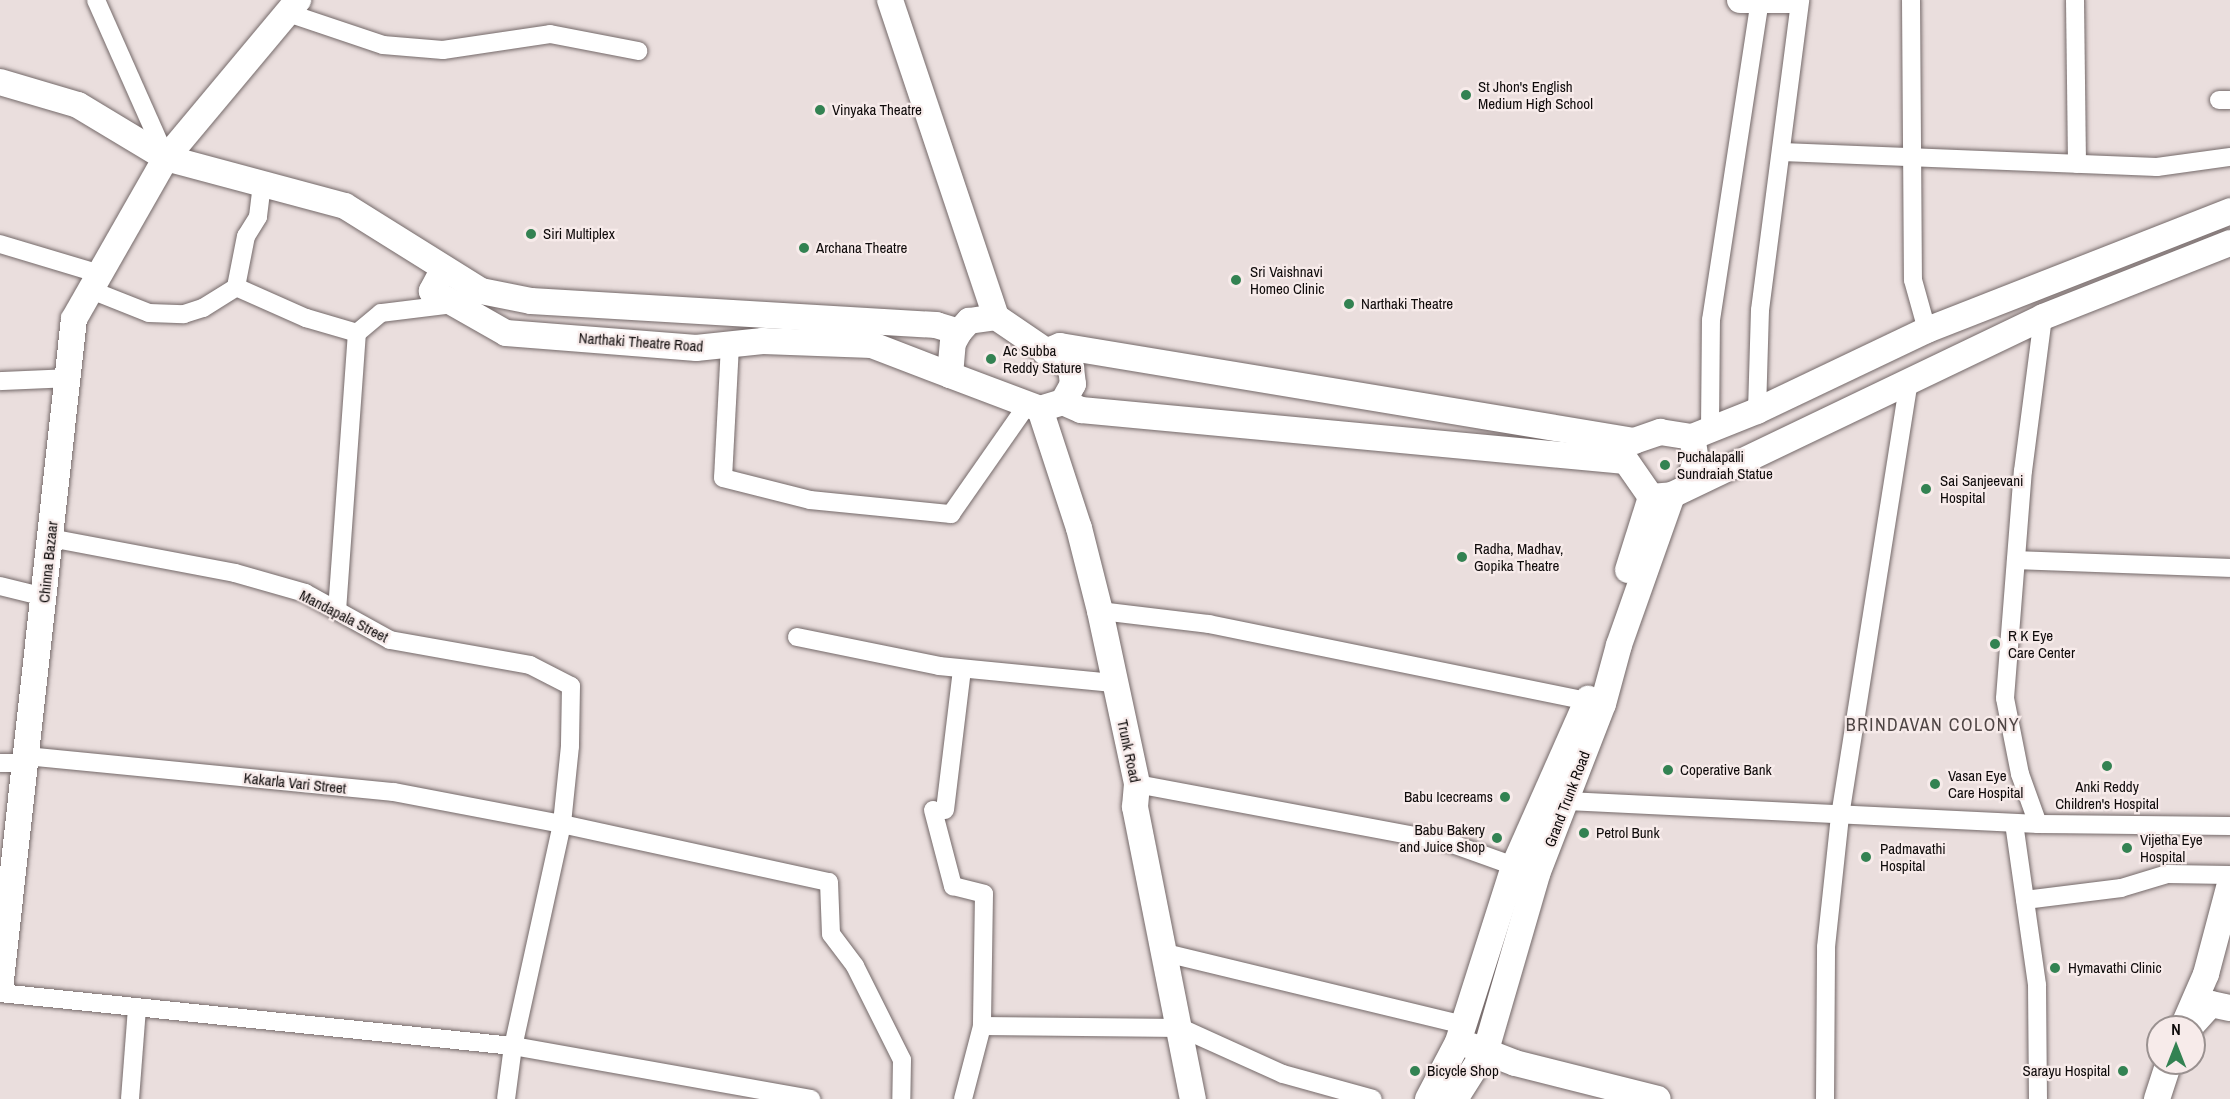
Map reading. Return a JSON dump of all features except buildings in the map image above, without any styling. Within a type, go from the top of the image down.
[{"type":"street","points":[[96,0],[166,158]]},
{"type":"street","points":[[730,345],[723,478],[810,500],[951,513],[1043,405],[1071,394],[1073,375],[1071,368],[996,317],[890,0]]},
{"type":"street","points":[[1428,1099],[1460,1034],[1514,866],[1588,701],[1670,492],[1696,461],[1701,434],[1711,320],[1750,1],[1794,0]]},
{"type":"street","points":[[1757,411],[1760,310],[1800,0]]},
{"type":"street","points":[[1911,0],[1913,280],[1927,330]]},
{"type":"street","points":[[2074,0],[2077,164]]},
{"type":"street","points":[[293,6],[383,45],[443,51],[550,34],[638,51]]},
{"type":"street","name":"Chinna Bazaar","points":[[0,991],[17,761],[45,597],[74,319],[166,158],[293,6]]},
{"type":"street","points":[[0,82],[78,105],[166,158],[345,206],[443,270],[481,291],[531,301],[936,325],[959,332]]},
{"type":"street","points":[[1782,153],[2157,167],[2230,157]]},
{"type":"street","points":[[0,244],[95,282],[149,313],[184,314],[203,308],[236,287],[246,236],[258,217],[262,184]]},
{"type":"street","points":[[1630,451],[1660,432],[1701,434],[1757,411],[1927,330],[2230,211]]},
{"type":"street","points":[[1670,492],[2043,317],[2230,243]]},
{"type":"street","name":"Narthaki Theatre Road","points":[[443,270],[432,291],[506,333],[696,348],[763,341],[872,345],[950,375],[1043,405],[1081,410],[1630,451]]},
{"type":"street","points":[[236,287],[306,318],[357,333]]},
{"type":"street","points":[[337,611],[357,333],[381,313],[454,304]]},
{"type":"street","points":[[950,375],[953,343],[959,332],[969,321],[996,317]]},
{"type":"street","points":[[2038,824],[2020,774],[2005,698],[2023,471],[2043,317]]},
{"type":"street","points":[[1045,352],[1060,346],[1630,451],[1670,492]]},
{"type":"street","points":[[0,381],[68,378]]},
{"type":"street","points":[[1825,1099],[1826,947],[1840,816],[1909,378]]},
{"type":"street","name":"Trunk Road","points":[[1043,405],[1079,528],[1100,611],[1113,683],[1137,784],[1135,807],[1181,1028],[1193,1099]]},
{"type":"street","name":"Grand Trunk Road","points":[[1455,1099],[1486,1050],[1537,874],[1567,801],[1670,492]]},
{"type":"street","name":"Mandapala Street","points":[[50,538],[235,573],[305,594],[390,640],[530,665],[571,686],[570,746],[562,824]]},
{"type":"street","points":[[2016,560],[2230,568]]},
{"type":"street","points":[[0,586],[45,597]]},
{"type":"street","points":[[1100,611],[1209,624],[1588,701]]},
{"type":"street","points":[[797,637],[962,669],[1113,683]]},
{"type":"street","points":[[962,669],[939,810],[952,886],[984,894],[982,1026],[963,1099]]},
{"type":"street","name":"Kakarla Vari Street","points":[[17,761],[394,792],[562,824],[829,882],[831,934],[855,966],[902,1060],[901,1099]]},
{"type":"street","points":[[1137,784],[1447,842],[1514,866]]},
{"type":"street","points":[[1567,801],[2038,824],[2230,826]]},
{"type":"street","points":[[2014,823],[2037,985],[2038,1099]]},
{"type":"street","points":[[506,1099],[513,1046],[562,824]]},
{"type":"street","points":[[2025,900],[2121,888],[2167,874],[2230,875]]},
{"type":"street","points":[[2188,1015],[2206,974],[2230,884]]},
{"type":"street","points":[[1166,953],[1460,1034],[1486,1050],[1527,1066],[1658,1099]]},
{"type":"street","points":[[0,991],[137,1008],[513,1046],[811,1099]]},
{"type":"street","points":[[2201,1015],[2211,1004],[2230,1008]]},
{"type":"street","points":[[130,1099],[137,1008]]},
{"type":"street","points":[[982,1026],[1181,1028],[1283,1074],[1373,1099]]},
{"type":"street","points":[[2157,1099],[2165,1075]]},
{"type":"place","name":"St Jhon's English Medium High School","points":[[1466,95]]},
{"type":"place","name":"Vinyaka Theatre","points":[[820,110]]},
{"type":"place","name":"Siri Multiplex","points":[[531,234]]},
{"type":"place","name":"Archana Theatre","points":[[804,248]]},
{"type":"place","name":"Sri Vaishnavi Homeo Clinic","points":[[1236,280]]},
{"type":"place","name":"Narthaki Theatre","points":[[1349,304]]},
{"type":"place","name":"Ac Subba Reddy Stature","points":[[991,359]]},
{"type":"place","name":"Puchalapalli Sundraiah Statue","points":[[1665,465]]},
{"type":"place","name":"Sai Sanjeevani Hospital","points":[[1926,489]]},
{"type":"place","name":"Radha, Madhav, Gopika Theatre","points":[[1462,557]]},
{"type":"place","name":"R K Eye Care Center","points":[[1995,644]]},
{"type":"place","name":"Anki Reddy Children's Hospital","points":[[2107,766]]},
{"type":"place","name":"Coperative Bank","points":[[1668,770]]},
{"type":"place","name":"Vasan Eye Care Hospital","points":[[1935,784]]},
{"type":"place","name":"Babu Icecreams","points":[[1505,797]]},
{"type":"place","name":"Petrol Bunk","points":[[1584,833]]},
{"type":"place","name":"Babu Bakery and Juice Shop","points":[[1497,838]]},
{"type":"place","name":"Vijetha Eye Hospital","points":[[2127,848]]},
{"type":"place","name":"Padmavathi Hospital","points":[[1866,857]]},
{"type":"place","name":"Hymavathi Clinic","points":[[2055,968]]},
{"type":"place","name":"Bicycle Shop","points":[[1415,1071]]},
{"type":"place","name":"Sarayu Hospital","points":[[2123,1071]]},
{"type":"district","name":"BRINDAVAN COLONY","points":[[1933,725]]}]
